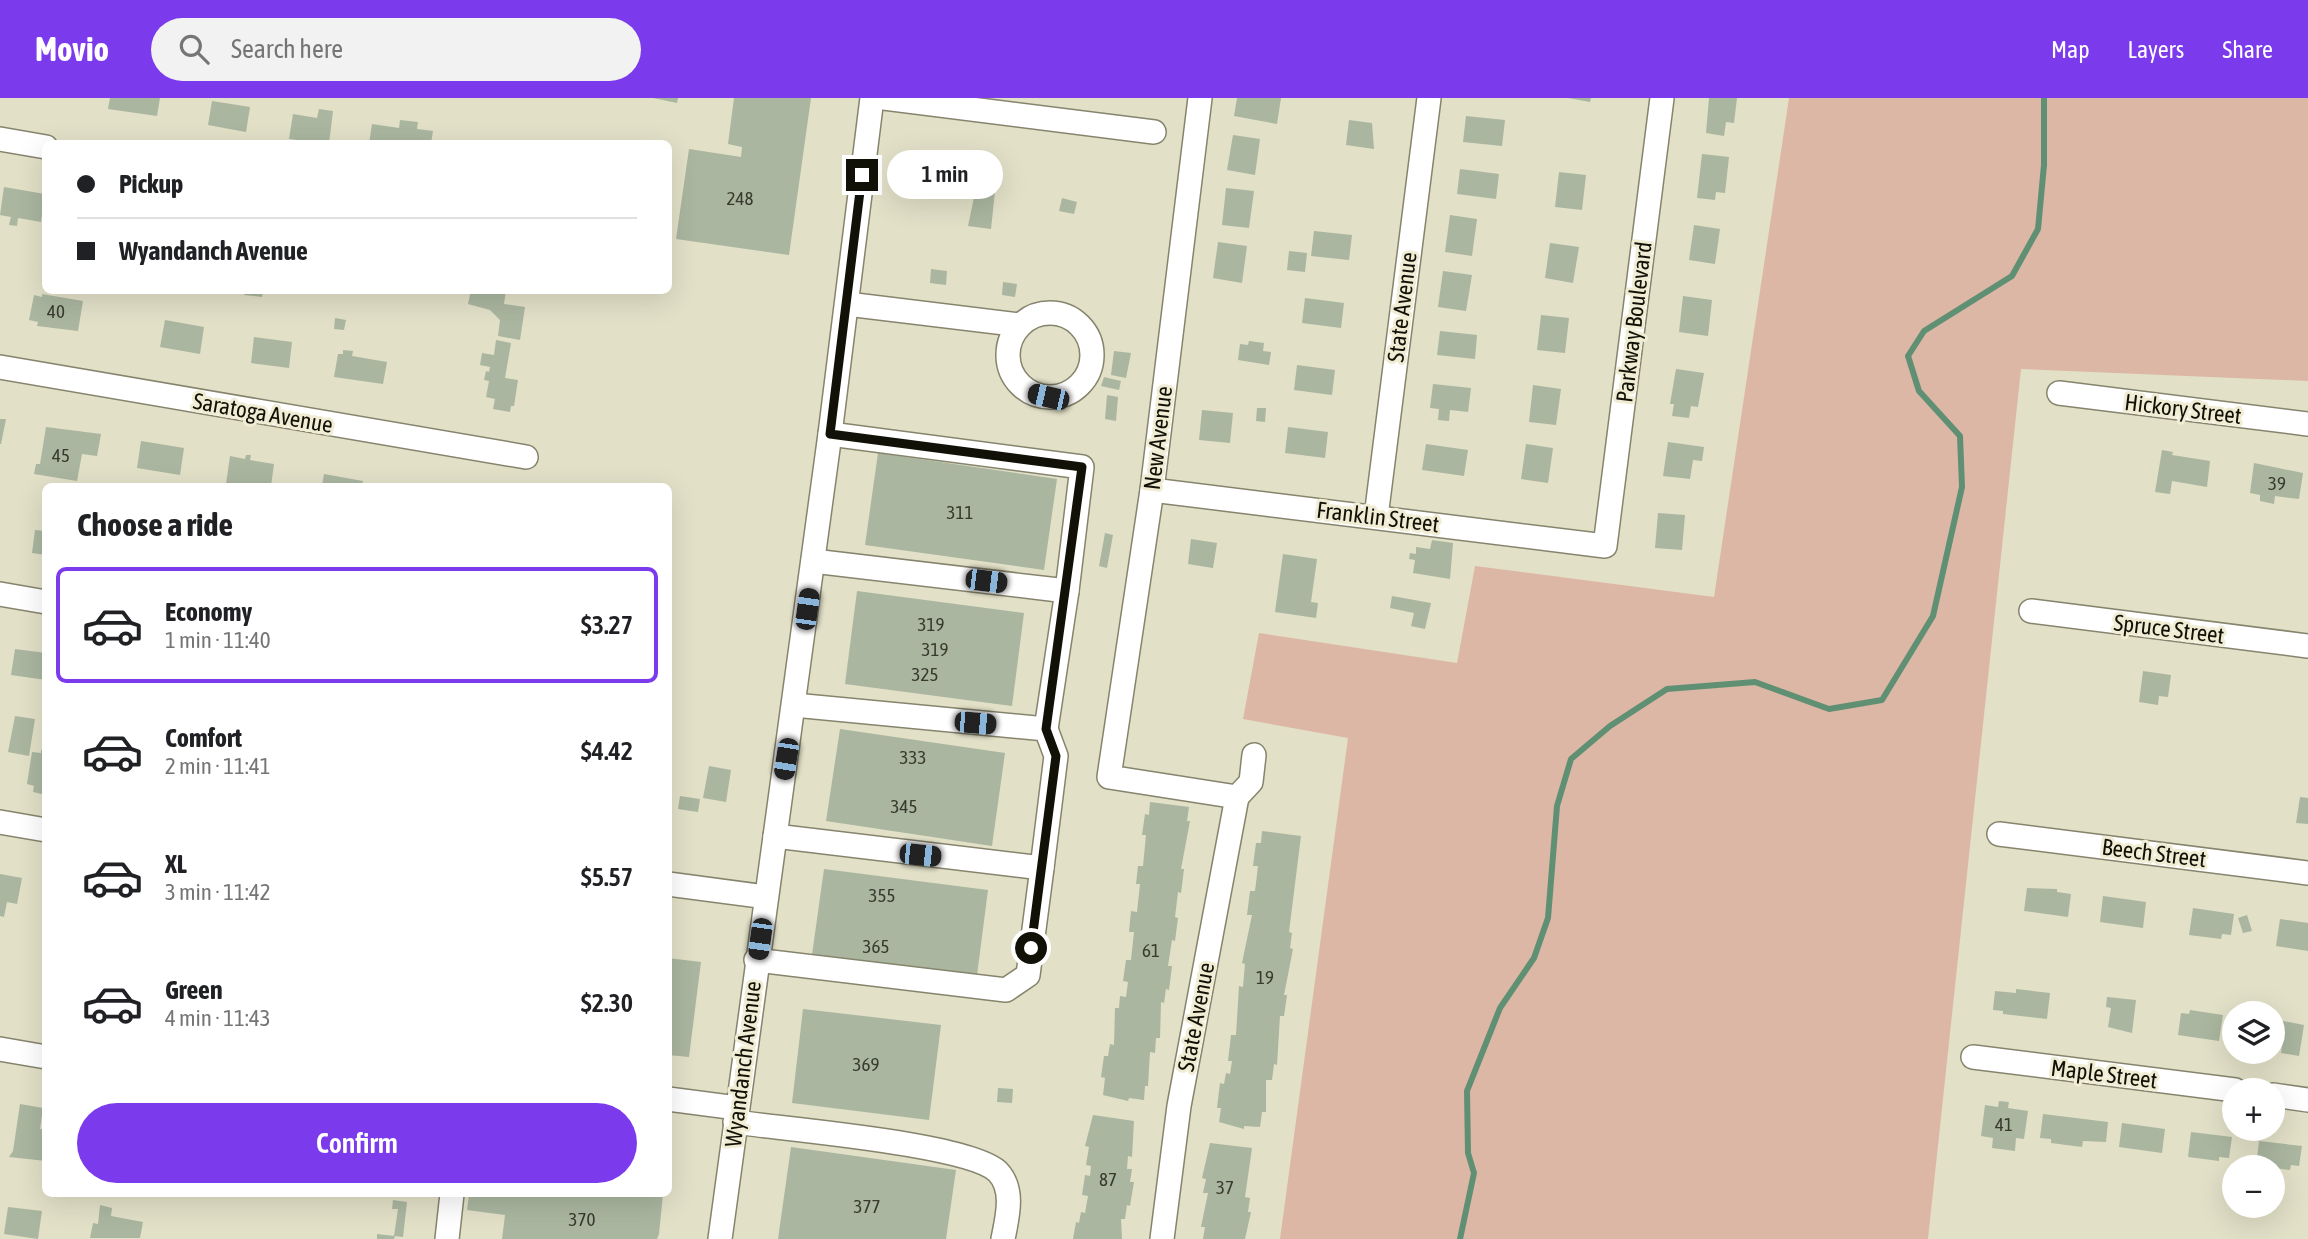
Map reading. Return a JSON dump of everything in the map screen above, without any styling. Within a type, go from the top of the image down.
[{"type":"street","name":"Wyandanch Avenue","points":[[720,1239],[756,960],[830,434],[872,98]]},
{"type":"street","points":[[884,98],[1154,132]]},
{"type":"street","name":"New Avenue","points":[[1200,98],[1152,489],[1110,777],[1237,797]]},
{"type":"street","name":"State Avenue","points":[[1376,517],[1429,98]]},
{"type":"street","name":"Parkway Boulevard","points":[[1605,546],[1662,98]]},
{"type":"street","points":[[0,139],[42,146]]},
{"type":"street","points":[[847,304],[1020,325]]},
{"type":"street","name":"Saratoga Avenue","points":[[0,367],[526,457]]},
{"type":"street","name":"Hickory Street","points":[[2059,393],[2308,424]]},
{"type":"street","points":[[756,960],[1006,990],[1028,975],[1056,756],[1046,729],[1082,467],[830,434]]},
{"type":"street","name":"Franklin Street","points":[[1152,489],[1605,546]]},
{"type":"street","points":[[813,561],[1067,591]]},
{"type":"street","points":[[0,594],[42,601]]},
{"type":"street","name":"Spruce Street","points":[[2031,611],[2308,646]]},
{"type":"street","points":[[793,705],[1046,729]]},
{"type":"street","name":"State Avenue","points":[[1163,1239],[1179,1106],[1237,797],[1251,782],[1254,755]]},
{"type":"street","points":[[0,822],[42,829]]},
{"type":"street","name":"Beech Street","points":[[1999,834],[2308,873]]},
{"type":"street","points":[[775,836],[1042,868]]},
{"type":"street","points":[[672,885],[766,897]]},
{"type":"street","points":[[0,1049],[42,1056]]},
{"type":"street","name":"Maple Street","points":[[1973,1057],[2222,1088]]},
{"type":"street","points":[[2285,1097],[2308,1100]]},
{"type":"street","points":[[672,1100],[736,1115],[941,1150],[987,1163],[1000,1174],[1009,1198],[1003,1239]]},
{"type":"street","points":[[447,1239],[453,1197]]},
{"type":"shaded area","points":[[1789,98],[2308,98],[2308,381],[2021,369],[1928,1239],[1280,1239],[1348,738],[1243,719],[1259,633],[1457,663],[1475,566],[1714,597]]},
{"type":"building","points":[[110,98],[160,98],[157,116],[108,109]]},
{"type":"building","points":[[653,98],[678,98],[677,103]]},
{"type":"building","points":[[734,98],[811,98],[789,255],[676,239],[689,149],[741,157],[742,147],[728,144]]},
{"type":"building","points":[[1237,98],[1281,98],[1277,124],[1234,116]]},
{"type":"building","points":[[1568,98],[1591,98],[1590,102]]},
{"type":"building","points":[[1709,98],[1737,98],[1734,123],[1726,122],[1724,136],[1706,133]]},
{"type":"building","points":[[212,101],[250,107],[246,132],[208,125]]},
{"type":"building","points":[[319,109],[333,111],[329,140],[289,139],[293,114],[317,118]]},
{"type":"building","points":[[1466,116],[1505,120],[1502,146],[1463,142]]},
{"type":"building","points":[[400,120],[418,122],[417,129],[433,131],[432,140],[370,140],[372,124],[399,128]]},
{"type":"building","points":[[1349,120],[1372,123],[1374,149],[1346,145]]},
{"type":"building","points":[[1233,135],[1260,139],[1255,175],[1227,170]]},
{"type":"building","points":[[1702,154],[1729,157],[1725,193],[1716,192],[1715,200],[1697,198]]},
{"type":"building","points":[[1460,169],[1499,174],[1496,199],[1457,194]]},
{"type":"building","points":[[1559,172],[1586,175],[1582,210],[1555,207]]},
{"type":"building","points":[[978,178],[996,182],[991,229],[968,226]]},
{"type":"building","points":[[4,187],[42,193],[41,222],[18,218],[17,226],[9,225],[11,217],[0,215]]},
{"type":"building","points":[[1226,188],[1254,191],[1249,228],[1222,225]]},
{"type":"building","points":[[1062,198],[1077,202],[1074,214],[1059,211]]},
{"type":"building","points":[[1450,215],[1477,219],[1472,256],[1445,252]]},
{"type":"building","points":[[1694,225],[1720,229],[1715,264],[1689,260]]},
{"type":"building","points":[[1314,231],[1352,235],[1349,260],[1311,256]]},
{"type":"building","points":[[1218,242],[1247,246],[1242,283],[1213,278]]},
{"type":"building","points":[[1550,243],[1579,247],[1573,283],[1545,278]]},
{"type":"building","points":[[1289,251],[1307,253],[1305,272],[1287,270]]},
{"type":"building","points":[[931,269],[947,271],[946,285],[930,283]]},
{"type":"building","points":[[1443,271],[1472,275],[1466,311],[1438,307]]},
{"type":"building","points":[[1003,282],[1017,284],[1015,297],[1002,295]]},
{"type":"building","points":[[42,294],[83,301],[78,331],[37,326],[38,322],[29,320],[34,295],[42,297]]},
{"type":"building","points":[[244,294],[262,294],[262,297]]},
{"type":"building","points":[[470,294],[505,294],[504,304],[525,307],[520,340],[498,336],[500,320],[490,310],[468,304]]},
{"type":"building","points":[[1683,296],[1712,300],[1708,336],[1679,332]]},
{"type":"building","points":[[1305,298],[1344,303],[1341,328],[1302,323]]},
{"type":"building","points":[[1541,315],[1569,318],[1565,353],[1537,350]]},
{"type":"building","points":[[335,318],[346,320],[344,330],[334,329]]},
{"type":"building","points":[[165,320],[204,327],[200,354],[160,347]]},
{"type":"building","points":[[1440,331],[1477,335],[1475,359],[1437,355]]},
{"type":"building","points":[[254,337],[292,342],[289,368],[251,363]]},
{"type":"building","points":[[496,340],[511,343],[505,378],[518,380],[514,406],[511,406],[510,412],[493,409],[495,399],[486,397],[489,381],[484,380],[490,367],[480,365],[482,353],[494,355]]},
{"type":"building","points":[[1249,341],[1264,343],[1263,351],[1271,352],[1269,365],[1238,360],[1240,344],[1248,345]]},
{"type":"building","points":[[343,350],[353,351],[352,356],[387,362],[383,384],[334,377],[338,354],[343,354]]},
{"type":"building","points":[[1114,351],[1131,353],[1126,378],[1111,375]]},
{"type":"building","points":[[1297,365],[1335,370],[1332,395],[1294,390]]},
{"type":"building","points":[[1676,369],[1704,373],[1698,407],[1691,406],[1689,418],[1672,416],[1674,404],[1670,404]]},
{"type":"building","points":[[1104,377],[1121,381],[1119,390],[1101,386]]},
{"type":"building","points":[[1433,384],[1471,388],[1468,412],[1450,410],[1449,421],[1438,420],[1439,409],[1430,408]]},
{"type":"building","points":[[1533,385],[1561,389],[1556,425],[1529,422]]},
{"type":"building","points":[[1107,395],[1118,397],[1116,421],[1105,419]]},
{"type":"building","points":[[1257,408],[1266,408],[1265,422],[1256,421]]},
{"type":"building","points":[[1202,410],[1233,413],[1230,443],[1199,440]]},
{"type":"building","points":[[0,419],[6,419],[1,444],[0,444]]},
{"type":"building","points":[[46,427],[101,434],[97,456],[82,454],[77,481],[34,474],[36,464],[40,464]]},
{"type":"building","points":[[1288,427],[1328,432],[1325,458],[1285,453]]},
{"type":"building","points":[[141,441],[184,448],[180,475],[137,468]]},
{"type":"building","points":[[1668,442],[1704,447],[1702,461],[1693,460],[1690,479],[1663,476]]},
{"type":"building","points":[[1426,444],[1468,450],[1464,476],[1422,470]]},
{"type":"building","points":[[1526,444],[1553,448],[1548,483],[1521,479]]},
{"type":"building","points":[[2162,450],[2173,452],[2172,455],[2210,461],[2207,487],[2172,481],[2170,494],[2155,492]]},
{"type":"building","points":[[878,453],[1057,479],[1044,570],[865,545]]},
{"type":"building","points":[[246,455],[251,455],[250,460],[274,464],[271,483],[226,483],[230,456],[245,459]]},
{"type":"building","points":[[2254,463],[2303,473],[2299,499],[2275,496],[2274,504],[2260,501],[2260,495],[2250,493]]},
{"type":"building","points":[[324,474],[363,481],[363,483],[322,483]]},
{"type":"building","points":[[1658,513],[1685,515],[1682,550],[1655,548]]},
{"type":"building","points":[[35,530],[42,531],[42,554],[32,553]]},
{"type":"building","points":[[1105,533],[1113,535],[1107,568],[1099,566]]},
{"type":"building","points":[[1191,539],[1217,543],[1213,568],[1188,564]]},
{"type":"building","points":[[1432,540],[1453,543],[1450,579],[1413,573],[1415,560],[1409,559],[1410,553],[1416,554],[1416,547],[1430,549]]},
{"type":"building","points":[[1283,554],[1317,559],[1311,602],[1318,603],[1316,618],[1275,612]]},
{"type":"building","points":[[857,591],[1024,613],[1012,706],[845,684]]},
{"type":"building","points":[[1392,596],[1431,603],[1425,629],[1411,626],[1414,613],[1390,608]]},
{"type":"building","points":[[15,649],[42,652],[42,679],[11,675]]},
{"type":"building","points":[[2143,671],[2171,675],[2168,697],[2159,696],[2158,705],[2139,702]]},
{"type":"building","points":[[15,716],[35,719],[29,756],[8,752]]},
{"type":"building","points":[[840,729],[1005,753],[992,846],[826,821]]},
{"type":"building","points":[[42,750],[42,794],[33,792],[34,786],[27,784],[32,752],[41,753]]},
{"type":"building","points":[[709,766],[731,770],[726,802],[703,798]]},
{"type":"building","points":[[680,796],[700,799],[698,812],[678,809]]},
{"type":"building","points":[[2300,797],[2308,798],[2308,824],[2296,823]]},
{"type":"building","points":[[1150,802],[1189,807],[1187,821],[1190,821],[1181,869],[1184,869],[1181,893],[1178,892],[1175,941],[1172,940],[1168,966],[1172,966],[1169,990],[1166,989],[1164,1003],[1161,1002],[1160,1038],[1156,1038],[1155,1053],[1150,1052],[1148,1086],[1145,1086],[1144,1100],[1129,1098],[1128,1101],[1103,1095],[1105,1078],[1101,1077],[1104,1056],[1108,1056],[1110,1044],[1114,1045],[1115,1008],[1119,1008],[1120,996],[1126,997],[1128,982],[1123,981],[1126,960],[1131,960],[1134,932],[1129,932],[1131,911],[1137,912],[1140,884],[1136,884],[1138,866],[1143,866],[1146,835],[1142,835]]},
{"type":"building","points":[[1262,831],[1301,836],[1289,932],[1292,933],[1290,948],[1293,949],[1284,995],[1287,995],[1284,1016],[1280,1016],[1277,1065],[1274,1064],[1272,1080],[1266,1080],[1266,1112],[1262,1112],[1260,1127],[1244,1126],[1244,1129],[1219,1122],[1221,1108],[1217,1108],[1220,1083],[1224,1084],[1226,1073],[1230,1074],[1232,1061],[1228,1061],[1231,1035],[1236,1035],[1239,986],[1243,987],[1245,964],[1242,963],[1252,915],[1247,915],[1250,891],[1255,891],[1258,866],[1253,866],[1256,843],[1261,843]]},
{"type":"building","points":[[824,869],[988,890],[976,983],[811,962]]},
{"type":"building","points":[[0,874],[22,878],[17,904],[7,902],[4,917],[0,916]]},
{"type":"building","points":[[2027,888],[2057,889],[2057,892],[2071,894],[2068,917],[2024,911]]},
{"type":"building","points":[[2103,896],[2146,902],[2143,928],[2100,922]]},
{"type":"building","points":[[2193,908],[2234,914],[2231,935],[2222,934],[2221,939],[2189,935]]},
{"type":"building","points":[[2247,915],[2252,931],[2243,933],[2238,918]]},
{"type":"building","points":[[2280,919],[2308,923],[2308,951],[2276,946]]},
{"type":"building","points":[[672,958],[701,962],[689,1057],[672,1055]]},
{"type":"building","points":[[2016,989],[2050,993],[2047,1019],[2003,1014],[2003,1011],[1993,1010],[1995,991],[2016,993]]},
{"type":"building","points":[[2107,997],[2136,1000],[2132,1033],[2108,1027],[2111,1008],[2106,1007]]},
{"type":"building","points":[[803,1009],[941,1025],[929,1120],[792,1103]]},
{"type":"building","points":[[2190,1010],[2222,1015],[2219,1041],[2178,1035],[2181,1013],[2189,1014]]},
{"type":"building","points":[[2285,1021],[2304,1025],[2299,1056],[2285,1054]]},
{"type":"building","points":[[998,1088],[1013,1089],[1012,1103],[997,1102]]},
{"type":"building","points":[[1999,1101],[2009,1102],[2008,1108],[2028,1111],[2024,1139],[2016,1138],[2015,1151],[1992,1148],[1993,1138],[1981,1136],[1985,1105],[1998,1107]]},
{"type":"building","points":[[20,1104],[42,1108],[42,1161],[9,1157],[13,1151]]},
{"type":"building","points":[[2043,1114],[2108,1122],[2106,1142],[2083,1141],[2082,1147],[2051,1143],[2051,1139],[2040,1138]]},
{"type":"building","points":[[1093,1115],[1134,1121],[1132,1157],[1128,1156],[1127,1169],[1132,1169],[1130,1182],[1134,1182],[1130,1206],[1127,1205],[1125,1219],[1121,1219],[1122,1239],[1073,1239],[1076,1222],[1079,1223],[1081,1212],[1085,1213],[1088,1196],[1082,1195],[1085,1175],[1090,1176],[1091,1166],[1086,1165],[1089,1147],[1085,1146]]},
{"type":"building","points":[[2122,1123],[2165,1129],[2162,1153],[2119,1147]]},
{"type":"building","points":[[2191,1132],[2222,1136],[2222,1141],[2231,1141],[2229,1155],[2222,1155],[2219,1161],[2188,1157]]},
{"type":"building","points":[[2259,1141],[2302,1146],[2299,1166],[2291,1165],[2290,1170],[2285,1169],[2285,1155],[2257,1155]]},
{"type":"building","points":[[1210,1143],[1252,1148],[1245,1197],[1250,1198],[1248,1212],[1251,1212],[1245,1239],[1203,1239],[1205,1227],[1201,1227],[1208,1193],[1203,1193],[1206,1179],[1202,1178]]},
{"type":"building","points":[[791,1147],[956,1170],[946,1239],[778,1239]]},
{"type":"building","points":[[469,1197],[663,1197],[657,1239],[502,1239],[505,1215],[467,1210]]},
{"type":"building","points":[[393,1200],[407,1202],[403,1237],[394,1236],[398,1209],[392,1209]]},
{"type":"building","points":[[100,1205],[112,1208],[111,1216],[143,1222],[140,1238],[90,1238],[93,1223],[98,1224]]},
{"type":"building","points":[[8,1207],[42,1211],[38,1239],[4,1234]]},
{"type":"building","points":[[377,1234],[395,1236],[394,1239],[377,1239]]},
{"type":"waterway","points":[[1460,1239],[1474,1173],[1468,1153],[1467,1091],[1500,1008],[1534,958],[1548,918],[1557,806],[1571,759],[1610,726],[1667,689],[1755,682],[1829,709],[1882,700],[1933,616],[1962,487],[1960,436],[1919,391],[1908,356],[1924,331],[2012,276],[2038,229],[2044,165],[2044,98]]},
{"type":"route","points":[[862,175],[830,434],[1082,467],[1046,729],[1056,756],[1031,948]]}]
